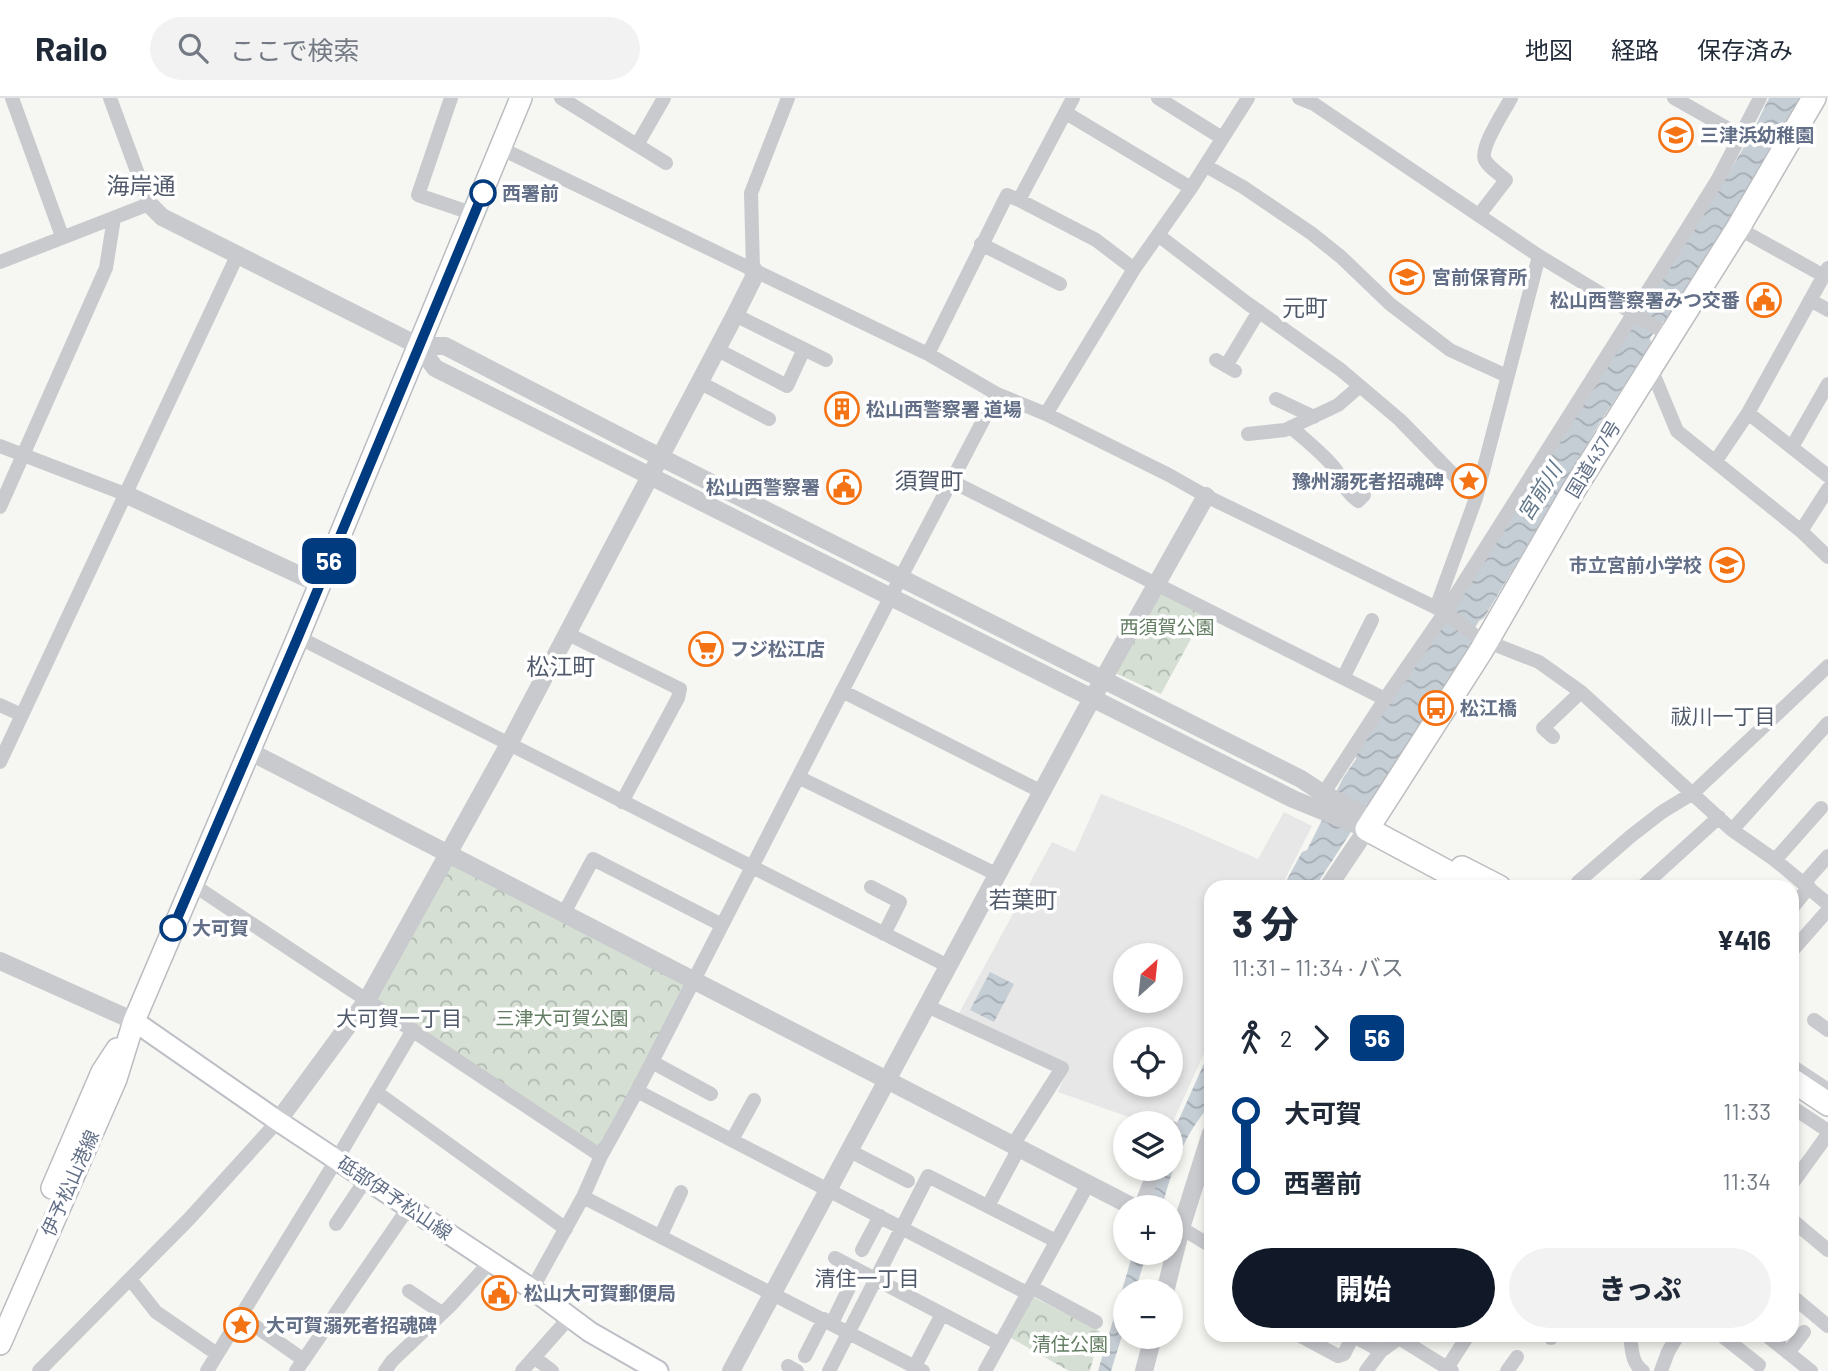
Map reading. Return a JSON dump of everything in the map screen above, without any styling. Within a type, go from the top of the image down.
[{"type":"highway","name":"国道437号","points":[[1367,823],[1650,366],[1666,333],[1738,228],[1814,98]]},
{"type":"highway","points":[[1367,823],[1463,880]]},
{"type":"highway","points":[[1367,823],[1485,880]]},
{"type":"highway","points":[[1799,1085],[1828,1104]]},
{"type":"highway","points":[[1799,1098],[1828,1117]]},
{"type":"main road","name":"伊予松山港線","points":[[0,1344],[116,1079],[134,1021],[298,637],[521,98]]},
{"type":"main road","name":"伊予松山港線","points":[[0,1308],[102,1072],[134,1021]]},
{"type":"main road","name":"砥部伊予松山線","points":[[134,1021],[278,1121],[491,1261],[569,1318],[657,1371]]},
{"type":"street","points":[[12,98],[62,236]]},
{"type":"street","points":[[110,98],[149,204],[162,217],[419,346],[446,346],[660,457],[1301,779],[1321,801]]},
{"type":"street","points":[[451,98],[418,195],[474,214]]},
{"type":"street","points":[[561,98],[666,163]]},
{"type":"street","points":[[637,145],[664,98]]},
{"type":"street","points":[[39,1371],[189,1219],[278,1121],[367,1000],[568,634],[754,277],[751,193],[788,98]]},
{"type":"street","points":[[1019,200],[1073,98]]},
{"type":"street","points":[[1158,98],[1223,138]]},
{"type":"street","points":[[1046,414],[1134,269],[1206,166],[1248,98]]},
{"type":"street","points":[[1299,98],[1315,101],[1539,256],[1666,333]]},
{"type":"street","points":[[1479,215],[1506,180],[1485,160],[1484,153],[1486,144],[1511,98]]},
{"type":"street","points":[[1674,98],[1741,136]]},
{"type":"street","points":[[1321,801],[1385,699],[1445,613],[1635,314],[1705,200],[1760,98]]},
{"type":"street","points":[[1821,98],[1828,102]]},
{"type":"street","points":[[1066,113],[1191,188]]},
{"type":"street","points":[[502,149],[928,354],[997,394],[1046,414],[1445,613],[1482,640],[1539,662],[1581,692],[1732,830],[1775,860],[1828,904]]},
{"type":"street","points":[[1206,166],[1243,187],[1311,233],[1341,257],[1390,304],[1450,350],[1507,376]]},
{"type":"street","points":[[928,354],[1007,195],[1096,240],[1134,269]]},
{"type":"street","points":[[0,262],[149,204]]},
{"type":"street","points":[[0,507],[106,268],[114,218]]},
{"type":"street","points":[[1715,462],[1748,413],[1826,272],[1738,228]]},
{"type":"street","points":[[1158,235],[1360,386],[1400,420],[1476,498]]},
{"type":"street","points":[[981,244],[1023,275],[1060,284]]},
{"type":"street","points":[[0,762],[237,256]]},
{"type":"street","points":[[1445,613],[1539,256]]},
{"type":"street","points":[[1810,300],[1828,310]]},
{"type":"street","points":[[1226,365],[1259,311]]},
{"type":"street","points":[[734,315],[826,360]]},
{"type":"street","points":[[419,346],[435,368],[890,598],[1293,799],[1321,801],[1367,823],[1337,880]]},
{"type":"street","points":[[716,349],[788,386],[804,349]]},
{"type":"street","points":[[1650,366],[1677,431],[1801,531],[1828,557]]},
{"type":"street","points":[[699,382],[769,419]]},
{"type":"street","points":[[1792,447],[1828,384]]},
{"type":"street","points":[[1248,434],[1285,430],[1338,405],[1360,386]]},
{"type":"street","points":[[532,1289],[583,1197],[601,1156],[997,394]]},
{"type":"street","points":[[1276,399],[1314,417]]},
{"type":"street","points":[[1748,413],[1828,476]]},
{"type":"street","points":[[1291,427],[1336,470],[1339,480],[1352,497],[1358,501],[1364,495]]},
{"type":"street","points":[[0,446],[125,494],[319,584]]},
{"type":"street","points":[[951,481],[1385,699]]},
{"type":"street","points":[[732,1371],[1042,792],[1206,496]]},
{"type":"street","points":[[1801,531],[1826,497]]},
{"type":"street","points":[[1343,678],[1372,620]]},
{"type":"street","points":[[568,634],[680,689],[678,698],[622,802]]},
{"type":"street","points":[[298,637],[948,966]]},
{"type":"street","points":[[1580,880],[1662,812],[1693,793],[1828,666]]},
{"type":"street","points":[[842,691],[1042,792]]},
{"type":"street","points":[[1553,737],[1543,728],[1581,692]]},
{"type":"street","points":[[0,705],[22,715]]},
{"type":"street","points":[[1732,830],[1826,728]]},
{"type":"street","points":[[249,751],[1113,1196]]},
{"type":"street","points":[[798,777],[998,875]]},
{"type":"street","points":[[1775,860],[1821,808]]},
{"type":"street","points":[[1650,880],[1719,817]]},
{"type":"street","points":[[1799,896],[1828,856]]},
{"type":"street","points":[[564,913],[593,859],[722,925]]},
{"type":"street","points":[[192,884],[601,1156]]},
{"type":"street","points":[[878,887],[900,902],[884,934]]},
{"type":"street","points":[[1799,943],[1828,910]]},
{"type":"street","points":[[0,961],[134,1021]]},
{"type":"street","points":[[927,1006],[1062,1068],[1016,1147],[988,1206]]},
{"type":"street","points":[[206,1371],[337,1159],[412,1030]]},
{"type":"street","points":[[652,1062],[711,1094]]},
{"type":"street","points":[[1799,1071],[1828,1090]]},
{"type":"street","points":[[637,1091],[880,1216],[1096,1322]]},
{"type":"street","points":[[376,1092],[566,1229]]},
{"type":"street","points":[[732,1140],[754,1100]]},
{"type":"street","points":[[1799,1112],[1828,1133],[1799,1174]]},
{"type":"street","points":[[850,1151],[908,1181]]},
{"type":"street","points":[[1183,1207],[1204,1152]]},
{"type":"street","points":[[829,1371],[928,1176],[1056,1241]]},
{"type":"street","points":[[336,1224],[366,1179]]},
{"type":"street","points":[[985,1371],[1088,1184]]},
{"type":"street","points":[[660,1235],[681,1192]]},
{"type":"street","points":[[583,1197],[919,1369],[942,1314]]},
{"type":"street","points":[[239,1318],[255,1326],[300,1365],[409,1207]]},
{"type":"street","points":[[862,1250],[880,1216]]},
{"type":"street","points":[[1799,1226],[1828,1250]]},
{"type":"street","points":[[1183,1230],[1204,1242]]},
{"type":"street","points":[[835,1258],[1000,1345]]},
{"type":"street","points":[[385,1371],[491,1261]]},
{"type":"street","points":[[130,1279],[156,1312],[217,1354]]},
{"type":"street","points":[[805,1356],[849,1287]]},
{"type":"street","points":[[409,1292],[442,1313]]},
{"type":"street","points":[[1799,1302],[1828,1326]]},
{"type":"street","points":[[522,1371],[569,1318]]},
{"type":"street","points":[[1799,1339],[1804,1332]]},
{"type":"street","points":[[1312,1342],[1338,1356],[1344,1354],[1349,1342]]},
{"type":"street","points":[[1364,1342],[1381,1351]]},
{"type":"street","points":[[1366,1371],[1381,1351],[1393,1342]]},
{"type":"street","points":[[1408,1342],[1450,1369],[1464,1342]]},
{"type":"street","points":[[1631,1342],[1637,1367],[1643,1371]]},
{"type":"street","points":[[1661,1371],[1674,1342]]},
{"type":"street","points":[[1730,1342],[1759,1365]]},
{"type":"street","points":[[1775,1342],[1811,1371]]},
{"type":"street","points":[[1788,1353],[1796,1342]]},
{"type":"street","points":[[1144,1371],[1150,1349]]},
{"type":"street","points":[[534,1357],[552,1371]]},
{"type":"street","points":[[1507,1371],[1517,1357]]},
{"type":"shaded area","points":[[1101,794],[1258,859],[1284,812],[1312,826],[1285,880],[1204,880],[1204,1053],[1178,1111],[1113,1111],[1058,1092],[1068,1068],[958,1015],[1052,842],[1075,852]]},
{"type":"green space","name":"西須賀公園","points":[[1158,589],[1205,613],[1161,694],[1115,673]]},
{"type":"green space","name":"三津大可賀公園","points":[[450,858],[687,982],[600,1151],[372,999]]},
{"type":"green space","name":"清住公園","points":[[1033,1297],[1100,1331],[1090,1371],[1069,1371],[1011,1338]]},
{"type":"water","name":"宮前川","points":[[1769,98],[1802,98],[1669,318],[1660,324],[1650,338],[1651,343],[1599,424],[1484,618],[1471,634],[1475,642],[1320,880],[1287,880],[1302,852],[1307,850],[1343,778],[1356,759],[1356,754],[1693,232],[1750,137]]},
{"type":"water","points":[[990,972],[1014,984],[994,1022],[970,1010]]},
{"type":"water","points":[[1204,1064],[1204,1113],[1183,1146],[1183,1111]]},
{"type":"water","points":[[1154,1181],[1169,1181],[1165,1195],[1149,1195]]},
{"type":"water","points":[[1129,1265],[1143,1265],[1139,1279],[1125,1279]]},
{"type":"water","points":[[1113,1320],[1113,1349],[1118,1349],[1111,1371],[1098,1371]]},
{"type":"bus line","name":"56","points":[[173,928],[483,193]]},
{"type":"place","name":"三津浜幼稚園","points":[[1676,135]]},
{"type":"place","name":"西署前","points":[[483,193]]},
{"type":"place","name":"宮前保育所","points":[[1407,277]]},
{"type":"place","name":"松山西警察署みつ交番","points":[[1764,300]]},
{"type":"place","name":"松山西警察署 道場","points":[[842,409]]},
{"type":"place","name":"豫州溺死者招魂碑","points":[[1469,481]]},
{"type":"place","name":"松山西警察署","points":[[844,487]]},
{"type":"place","name":"市立宮前小学校","points":[[1727,565]]},
{"type":"place","name":"フジ松江店","points":[[706,649]]},
{"type":"place","name":"松江橋","points":[[1436,708]]},
{"type":"place","name":"大可賀","points":[[173,928]]},
{"type":"place","name":"松山大可賀郵便局","points":[[499,1293]]},
{"type":"place","name":"大可賀溺死者招魂碑","points":[[241,1325]]},
{"type":"district","name":"海岸通","points":[[141,186]]},
{"type":"district","name":"元町","points":[[1305,308]]},
{"type":"district","name":"須賀町","points":[[929,481]]},
{"type":"district","name":"松江町","points":[[561,667]]},
{"type":"district","name":"祓川一丁目","points":[[1723,717]]},
{"type":"district","name":"若葉町","points":[[1023,900]]},
{"type":"district","name":"大可賀一丁目","points":[[399,1019]]},
{"type":"district","name":"清住一丁目","points":[[867,1279]]}]
